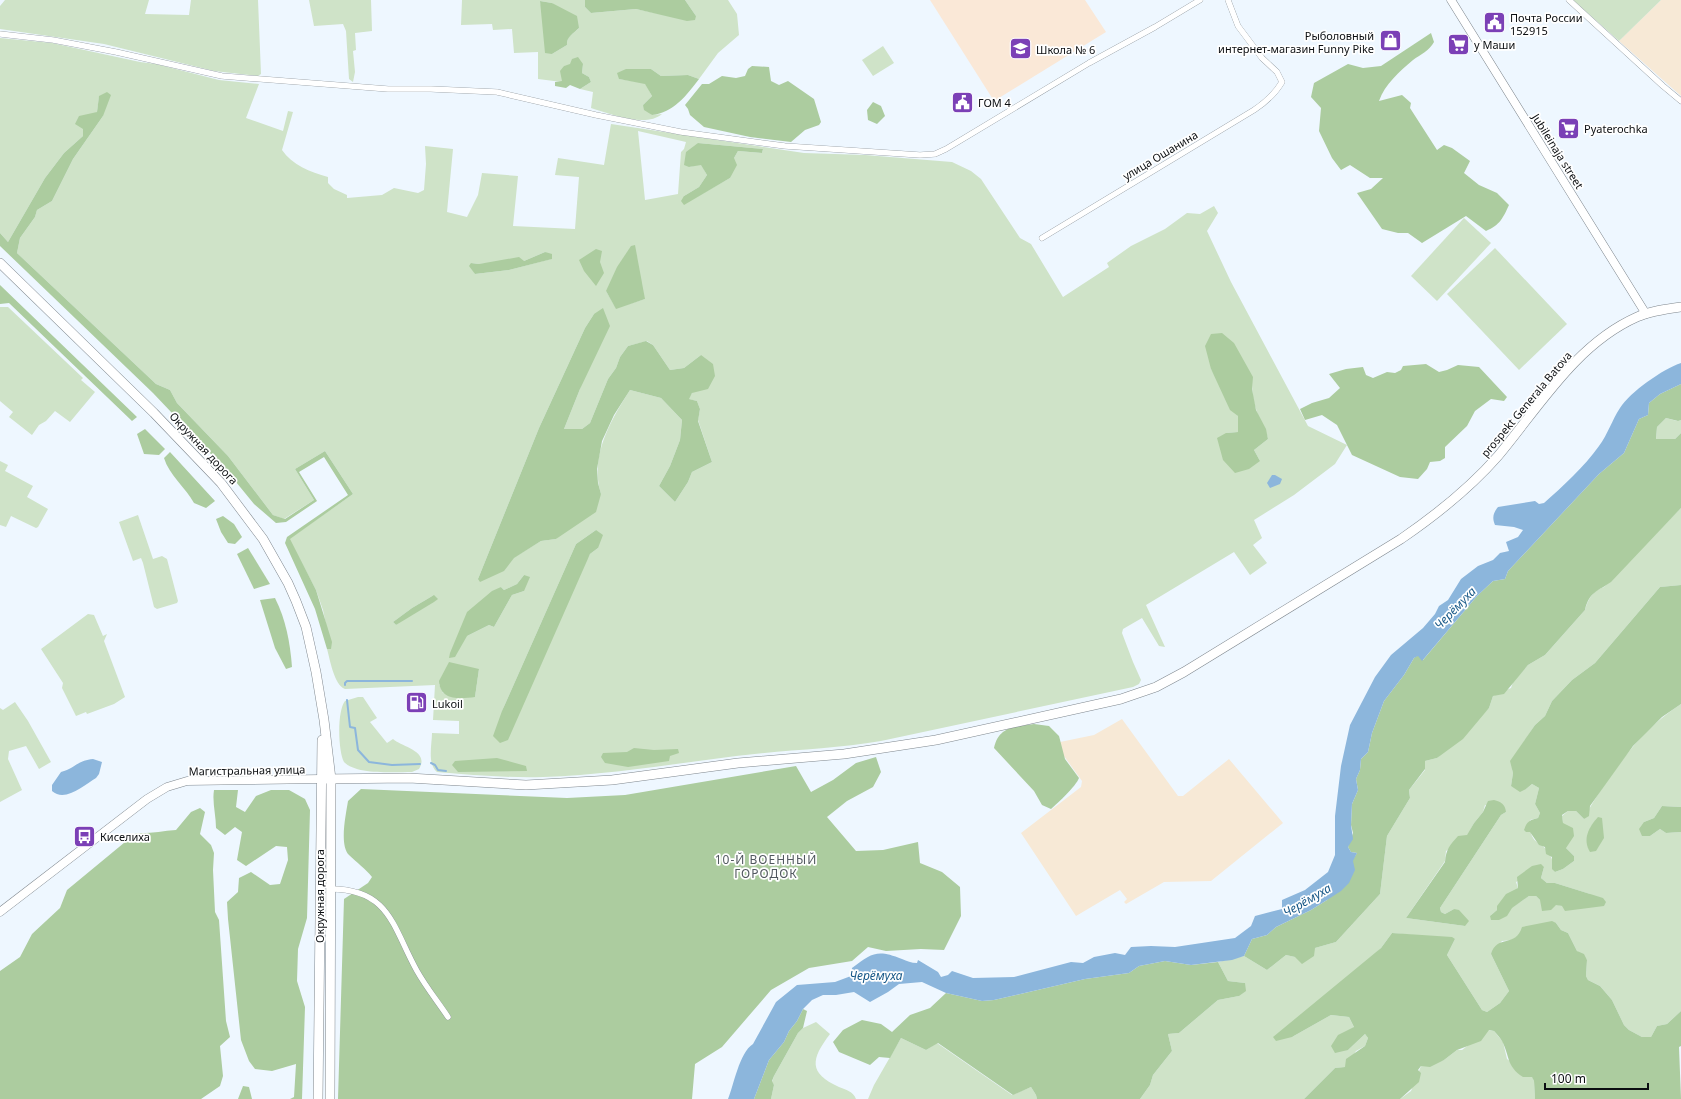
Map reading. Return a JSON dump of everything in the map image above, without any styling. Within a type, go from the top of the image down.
[{"type":"main road","name":"Окружная дорога","points":[[0,263],[189,448],[222,483],[244,511],[272,553],[294,595],[306,627],[320,694],[331,779],[330,1099]]},
{"type":"main road","name":"prospekt Generala Batova","points":[[321,779],[409,778],[526,785],[594,782],[738,763],[861,752],[936,740],[1092,706],[1148,691],[1163,684],[1401,539],[1438,512],[1484,470],[1558,382],[1580,358],[1609,333],[1627,322],[1646,314],[1681,307]]},
{"type":"main road","name":"Окружная дорога","points":[[318,1099],[322,722],[320,694]]},
{"type":"street","points":[[0,34],[53,40],[102,49],[222,76],[388,89],[493,91],[516,95],[596,115],[703,135],[796,148],[860,150],[920,155],[935,154],[946,149],[1089,62],[1151,29],[1200,0]]},
{"type":"street","name":"улица Ошанина","points":[[1042,238],[1254,110],[1273,95],[1282,82],[1276,72],[1262,58],[1238,26],[1228,0]]},
{"type":"street","name":"Jubileinaja street","points":[[1452,0],[1646,314]]},
{"type":"street","points":[[1569,0],[1681,101]]},
{"type":"street","name":"Магистральная улица","points":[[0,912],[147,798],[166,786],[199,780],[321,779]]},
{"type":"street","points":[[331,889],[346,889],[372,898],[388,912],[417,972],[448,1017]]},
{"type":"shaded area","name":"Школа № 6","points":[[930,0],[1085,0],[1106,32],[994,101]]},
{"type":"shaded area","points":[[1661,0],[1681,0],[1681,96],[1619,41]]},
{"type":"shaded area","points":[[1122,719],[1178,796],[1183,796],[1229,759],[1283,823],[1211,881],[1164,882],[1126,904],[1124,902],[1127,899],[1120,890],[1076,916],[1021,833],[1081,787],[1082,781],[1056,745],[1060,742],[1094,735]]},
{"type":"green space","points":[[5,0],[149,0],[145,14],[189,15],[191,0],[258,0],[261,74],[258,76],[214,71],[104,44],[0,29],[0,6]]},
{"type":"green space","points":[[309,0],[371,0],[372,31],[355,33],[356,50],[353,51],[355,72],[353,82],[349,79],[346,31],[343,24],[314,26]]},
{"type":"green space","points":[[462,0],[585,0],[585,7],[591,13],[636,9],[655,13],[696,16],[685,0],[728,0],[737,14],[739,35],[718,53],[699,79],[688,75],[661,76],[651,69],[619,79],[645,83],[652,96],[643,105],[652,115],[662,114],[647,120],[638,120],[591,108],[593,92],[580,89],[591,82],[589,77],[582,73],[583,64],[564,66],[562,82],[538,79],[538,52],[514,53],[512,29],[493,30],[492,24],[461,25]],"holes":[[[540,1],[552,3],[579,28],[569,37],[567,45],[552,54]]]},
{"type":"green space","points":[[585,0],[685,0],[696,16],[695,20],[687,21],[636,9],[591,13],[585,7]]},
{"type":"green space","points":[[1573,0],[1661,0],[1619,41]]},
{"type":"green space","points":[[540,1],[552,3],[577,16],[579,28],[569,37],[567,45],[552,54],[545,53]]},
{"type":"green space","points":[[1431,33],[1434,42],[1432,45],[1393,79],[1385,89],[1379,101],[1402,95],[1411,103],[1410,108],[1437,150],[1444,145],[1452,148],[1470,161],[1464,173],[1479,185],[1497,193],[1509,205],[1500,221],[1486,231],[1466,216],[1422,243],[1408,233],[1398,233],[1382,229],[1357,193],[1371,189],[1383,178],[1370,178],[1350,165],[1341,170],[1332,158],[1319,131],[1321,108],[1311,97],[1314,83],[1348,64],[1363,68],[1381,66]]},
{"type":"green space","points":[[0,38],[52,43],[140,62],[156,64],[219,80],[259,84],[246,118],[283,131],[288,111],[293,112],[282,150],[296,164],[328,177],[328,183],[334,189],[347,195],[347,198],[382,195],[394,188],[418,193],[424,190],[426,164],[425,146],[453,149],[447,212],[467,217],[478,195],[482,173],[518,176],[513,226],[575,229],[579,177],[555,175],[558,158],[604,165],[611,124],[804,153],[865,155],[952,162],[971,171],[981,179],[1020,238],[1031,244],[1063,297],[1109,267],[1107,263],[1131,246],[1165,229],[1187,213],[1200,214],[1214,206],[1218,213],[1207,231],[1231,282],[1308,426],[1347,445],[1335,464],[1294,495],[1254,520],[1262,538],[1253,545],[1267,563],[1250,575],[1234,552],[1146,605],[1165,647],[1159,646],[1142,618],[1123,629],[1122,633],[1141,680],[1139,684],[1133,687],[863,744],[754,754],[616,772],[567,776],[516,777],[437,772],[431,759],[432,733],[459,734],[459,721],[433,720],[435,685],[345,689],[341,687],[335,677],[327,649],[331,649],[323,610],[316,590],[289,539],[353,494],[325,451],[295,469],[314,500],[284,519],[273,515],[228,456],[177,403],[170,390],[156,384],[17,253],[20,238],[35,217],[37,210],[52,201],[73,159],[103,116],[99,97],[97,112],[83,129],[83,136],[64,153],[45,178],[8,242],[0,233]],"holes":[[[638,131],[686,142],[684,149],[681,152],[678,194],[645,200]],[[698,143],[763,149],[762,153],[738,151],[734,158],[730,178],[684,204],[684,196],[699,187],[707,175],[701,164],[689,167]],[[545,252],[551,259],[509,270],[475,274],[471,263],[479,264],[524,261]],[[606,291],[645,299],[616,308]],[[594,314],[580,389],[564,429],[582,429],[590,423],[608,379],[628,346],[647,341],[653,345],[670,370],[684,368],[701,355],[692,393],[688,399],[697,401],[700,409],[698,420],[712,462],[692,472],[688,482],[675,502],[659,486],[670,466],[680,440],[682,420],[661,398],[630,390],[609,426],[600,453],[598,480],[601,494],[556,539],[541,541],[478,579],[539,428],[585,328]],[[1211,369],[1252,377],[1252,393],[1255,405],[1268,439],[1254,450],[1260,461],[1226,433],[1238,432],[1238,416]],[[596,530],[598,548],[590,554],[502,711],[576,544]],[[524,575],[524,591],[512,595],[494,627],[489,625],[467,636],[501,587],[504,590],[517,584]],[[434,595],[396,625],[393,622],[412,608]],[[479,669],[475,697],[443,693],[439,684]]]},
{"type":"green space","points":[[883,46],[894,63],[873,76],[862,60]]},
{"type":"green space","points":[[578,57],[583,64],[582,73],[589,77],[591,82],[580,89],[570,85],[566,88],[555,86],[555,82],[562,81],[560,71],[564,66],[570,64],[572,59]]},
{"type":"green space","points":[[752,66],[769,67],[771,81],[779,85],[788,81],[814,99],[821,122],[819,125],[805,130],[791,142],[750,137],[704,127],[690,115],[685,105],[702,84],[709,84],[722,76],[736,78],[745,76],[748,69]]},
{"type":"green space","points":[[626,69],[651,69],[661,76],[688,75],[699,79],[690,91],[673,107],[660,114],[652,115],[644,110],[643,105],[652,96],[645,84],[619,79],[617,73]]},
{"type":"green space","points":[[107,92],[111,95],[103,116],[73,159],[52,201],[37,210],[35,217],[20,238],[17,253],[156,384],[170,390],[177,403],[228,456],[273,515],[285,519],[314,500],[295,469],[325,451],[353,494],[290,539],[316,590],[332,642],[331,649],[327,649],[315,609],[285,543],[287,537],[348,495],[324,457],[299,472],[317,501],[286,522],[276,523],[254,504],[227,471],[153,393],[0,246],[0,233],[8,242],[45,178],[64,153],[83,136],[83,129],[75,124],[79,116],[97,112],[99,96]]},
{"type":"green space","points":[[873,102],[881,106],[885,116],[877,124],[868,120],[867,110]]},
{"type":"green space","points":[[698,143],[763,149],[762,153],[738,151],[734,158],[737,165],[730,178],[684,205],[681,201],[684,196],[699,187],[707,175],[701,165],[689,167],[684,165],[686,152]]},
{"type":"green space","points":[[1464,218],[1491,243],[1437,301],[1411,276]]},
{"type":"green space","points":[[635,245],[645,299],[616,309],[606,291],[617,267],[631,246]]},
{"type":"green space","points":[[1495,248],[1567,324],[1519,370],[1447,294]]},
{"type":"green space","points":[[596,249],[602,251],[600,262],[604,273],[596,286],[584,271],[579,260]]},
{"type":"green space","points":[[545,252],[552,254],[552,259],[509,270],[475,274],[469,266],[471,263],[479,264],[519,257],[524,261]]},
{"type":"green space","points":[[0,285],[137,417],[132,421],[9,303],[0,304]]},
{"type":"green space","points":[[0,307],[8,307],[83,378],[81,380],[95,392],[70,422],[55,411],[46,421],[39,425],[32,435],[9,417],[13,412],[0,401]]},
{"type":"green space","points":[[603,308],[610,326],[580,389],[564,429],[582,429],[590,423],[608,379],[616,368],[620,357],[628,346],[646,341],[653,345],[670,370],[684,368],[701,355],[713,364],[715,376],[708,389],[692,393],[689,399],[697,401],[700,409],[698,421],[712,462],[692,472],[688,482],[675,502],[659,486],[670,466],[680,440],[682,420],[661,398],[630,390],[614,415],[602,441],[597,469],[598,483],[601,494],[596,512],[556,539],[541,541],[514,558],[504,571],[480,582],[478,579],[539,428],[585,328],[594,314]]},
{"type":"green space","points":[[1222,333],[1234,343],[1253,377],[1252,389],[1256,410],[1266,429],[1268,439],[1254,450],[1260,461],[1249,469],[1235,473],[1223,460],[1217,438],[1226,433],[1238,432],[1238,416],[1230,410],[1211,369],[1205,346],[1211,334]]},
{"type":"green space","points":[[1426,364],[1439,372],[1458,365],[1479,367],[1507,397],[1504,401],[1491,399],[1475,411],[1467,426],[1445,447],[1445,458],[1440,461],[1430,462],[1427,469],[1418,479],[1400,477],[1352,455],[1337,425],[1322,415],[1305,420],[1300,409],[1312,403],[1329,398],[1340,388],[1329,374],[1346,369],[1363,367],[1366,375],[1373,378],[1387,372],[1395,373],[1401,370],[1403,366]]},
{"type":"green space","points":[[1681,384],[1681,420],[1678,421],[1666,418],[1657,427],[1656,439],[1675,439],[1681,433],[1681,508],[1611,582],[1598,590],[1589,599],[1585,610],[1545,655],[1528,665],[1504,694],[1493,696],[1489,708],[1463,739],[1437,758],[1425,761],[1425,769],[1409,790],[1410,798],[1387,836],[1380,894],[1336,942],[1315,948],[1314,956],[1302,964],[1295,957],[1286,955],[1267,970],[1244,956],[1252,939],[1267,935],[1276,927],[1311,910],[1327,900],[1357,853],[1351,852],[1348,847],[1353,833],[1351,825],[1352,804],[1358,790],[1356,779],[1360,770],[1361,759],[1368,752],[1372,733],[1384,701],[1404,675],[1414,658],[1418,655],[1423,660],[1477,596],[1493,581],[1505,579],[1508,571],[1599,474],[1624,453],[1639,419],[1648,415],[1649,403],[1660,394]]},
{"type":"green space","points":[[1666,418],[1677,421],[1681,420],[1681,433],[1675,439],[1656,440],[1657,427]]},
{"type":"green space","points":[[145,429],[165,449],[159,455],[144,454],[137,434]]},
{"type":"green space","points":[[170,452],[215,501],[206,508],[194,503],[166,464],[164,458]]},
{"type":"green space","points":[[0,461],[8,465],[5,471],[33,486],[27,497],[48,509],[38,527],[36,528],[11,516],[6,527],[0,525]]},
{"type":"green space","points":[[1681,508],[1681,585],[1660,587],[1595,663],[1572,680],[1552,701],[1545,716],[1535,725],[1511,761],[1513,773],[1511,786],[1526,789],[1532,784],[1539,788],[1535,804],[1540,813],[1538,818],[1530,820],[1530,829],[1534,839],[1548,851],[1552,859],[1555,872],[1563,869],[1574,861],[1574,856],[1566,848],[1562,816],[1568,811],[1576,811],[1584,819],[1599,792],[1633,746],[1659,720],[1681,704],[1681,807],[1662,806],[1654,818],[1644,822],[1650,836],[1660,829],[1666,833],[1681,832],[1681,1011],[1667,1024],[1657,1026],[1651,1037],[1642,1037],[1629,1030],[1624,1025],[1612,1000],[1600,986],[1588,980],[1586,976],[1587,960],[1577,951],[1568,933],[1561,930],[1556,923],[1520,934],[1513,940],[1502,941],[1491,954],[1509,991],[1500,1003],[1487,1012],[1482,1010],[1447,955],[1455,939],[1392,933],[1381,948],[1292,1037],[1331,1015],[1349,1017],[1354,1027],[1348,1050],[1365,1034],[1368,1038],[1365,1046],[1356,1051],[1346,1067],[1335,1068],[1304,1099],[1140,1099],[1150,1085],[1153,1075],[1172,1051],[1168,1034],[1179,1033],[1218,1000],[1239,996],[1245,983],[1228,981],[1218,962],[1244,956],[1267,970],[1286,955],[1295,957],[1315,948],[1336,942],[1380,894],[1387,836],[1410,798],[1409,790],[1425,770],[1425,761],[1437,758],[1489,708],[1493,696],[1511,688],[1513,682],[1528,665],[1545,655],[1585,610],[1588,602],[1597,590],[1604,587]],"holes":[[[1485,805],[1506,812],[1501,815],[1440,908],[1441,912],[1445,914],[1454,909],[1465,926],[1406,918],[1445,861],[1446,851],[1467,836],[1474,823],[1483,812]],[[1544,867],[1541,878],[1547,883],[1555,883],[1590,894],[1562,906],[1540,900],[1536,896],[1529,896],[1511,908],[1490,916],[1518,888],[1516,882]]]},
{"type":"green space","points":[[138,515],[153,559],[162,556],[167,559],[178,601],[177,603],[157,609],[154,607],[141,558],[133,561],[119,522]]},
{"type":"green space","points":[[223,516],[234,524],[242,537],[235,544],[228,543],[221,532],[216,519]]},
{"type":"green space","points":[[596,530],[603,535],[598,548],[590,554],[508,740],[500,743],[493,736],[502,711],[576,544]]},
{"type":"green space","points":[[248,548],[270,584],[254,589],[237,554]]},
{"type":"green space","points":[[524,575],[530,577],[524,591],[512,595],[494,627],[489,625],[467,636],[455,657],[449,658],[467,612],[492,591],[501,587],[504,590],[517,584]]},
{"type":"green space","points":[[1681,585],[1681,704],[1662,717],[1633,746],[1590,806],[1589,816],[1584,819],[1576,811],[1568,811],[1562,815],[1563,823],[1573,828],[1574,836],[1566,848],[1574,856],[1574,861],[1563,869],[1555,872],[1552,869],[1552,857],[1546,854],[1545,847],[1539,845],[1530,832],[1526,832],[1524,830],[1526,825],[1531,820],[1538,818],[1540,813],[1535,804],[1539,788],[1532,784],[1520,792],[1511,786],[1513,773],[1510,761],[1535,725],[1545,716],[1552,701],[1572,680],[1595,663],[1660,587]]},
{"type":"green space","points":[[434,595],[438,599],[434,602],[396,625],[393,622],[412,608]]},
{"type":"green space","points":[[275,598],[285,623],[290,649],[292,667],[286,669],[275,648],[260,600]]},
{"type":"green space","points":[[88,614],[94,615],[103,636],[107,634],[104,641],[125,697],[114,704],[87,714],[86,712],[76,716],[62,688],[63,683],[41,649]]},
{"type":"green space","points":[[449,662],[479,669],[475,697],[452,697],[443,692],[440,688],[439,681]]},
{"type":"green space","points":[[363,697],[377,718],[370,722],[387,743],[393,739],[414,750],[418,754],[421,758],[419,769],[412,772],[376,772],[357,769],[344,762],[340,749],[339,731],[342,706],[345,701]]},
{"type":"green space","points":[[15,702],[28,721],[51,762],[39,769],[26,746],[9,751],[8,759],[22,790],[0,802],[0,708],[3,710]]},
{"type":"green space","points":[[1034,724],[1049,726],[1059,736],[1065,759],[1079,778],[1071,790],[1051,809],[1042,805],[1034,791],[994,748],[1000,735],[1009,729]]},
{"type":"green space","points":[[634,748],[654,750],[678,749],[679,753],[670,756],[669,761],[628,767],[605,763],[601,757],[603,753],[627,752]]},
{"type":"green space","points":[[876,757],[881,772],[873,787],[847,801],[827,817],[856,851],[883,850],[918,842],[920,863],[942,872],[960,887],[961,916],[944,950],[921,949],[886,951],[868,947],[852,961],[809,968],[771,990],[722,1047],[695,1064],[692,1099],[338,1099],[344,899],[368,883],[372,877],[349,855],[344,844],[344,829],[348,801],[361,789],[567,798],[625,795],[796,766],[811,792],[833,780],[856,763]]},
{"type":"green space","points":[[497,758],[526,766],[527,771],[458,772],[452,765],[455,761]]},
{"type":"green space","points":[[214,790],[238,790],[236,807],[245,812],[256,796],[271,790],[289,790],[305,799],[310,810],[307,918],[298,949],[297,981],[305,1007],[302,1099],[290,1099],[294,1097],[296,1064],[272,1071],[255,1069],[249,1061],[241,1040],[228,919],[227,902],[238,892],[239,878],[251,872],[270,885],[280,884],[288,860],[287,847],[276,846],[246,866],[237,860],[242,832],[235,827],[225,835],[216,828],[213,799]]},
{"type":"green space","points":[[1494,800],[1505,807],[1506,812],[1501,815],[1440,908],[1441,912],[1445,914],[1454,909],[1459,910],[1469,921],[1465,926],[1406,918],[1445,862],[1447,850],[1458,836],[1467,835],[1483,812],[1488,801]]},
{"type":"green space","points":[[1662,806],[1681,807],[1681,832],[1666,833],[1660,829],[1650,836],[1642,836],[1639,829],[1644,822],[1654,818]]},
{"type":"green space","points":[[200,808],[205,812],[200,834],[211,845],[214,853],[213,870],[215,912],[219,920],[226,1021],[230,1037],[220,1046],[223,1076],[220,1086],[201,1099],[0,1099],[0,971],[20,957],[32,934],[60,908],[67,890],[136,833],[176,830],[191,812]]},
{"type":"green space","points":[[1598,817],[1602,818],[1604,838],[1596,851],[1590,852],[1587,842],[1588,833],[1589,829]]},
{"type":"green space","points":[[1541,864],[1544,867],[1541,878],[1547,883],[1555,883],[1603,898],[1606,902],[1604,906],[1565,911],[1562,906],[1556,905],[1551,910],[1542,911],[1540,900],[1536,896],[1529,896],[1512,908],[1507,916],[1499,920],[1491,920],[1490,916],[1497,910],[1497,906],[1506,894],[1518,888],[1517,877],[1532,866]]},
{"type":"green space","points":[[1552,921],[1556,923],[1561,930],[1568,933],[1577,951],[1584,954],[1587,960],[1586,976],[1588,980],[1600,986],[1612,1000],[1624,1025],[1629,1030],[1642,1037],[1651,1037],[1657,1026],[1667,1024],[1681,1011],[1681,1046],[1679,1047],[1681,1099],[1535,1099],[1534,1081],[1532,1077],[1523,1077],[1514,1069],[1502,1041],[1494,1031],[1489,1030],[1481,1041],[1457,1050],[1444,1060],[1430,1067],[1421,1066],[1418,1070],[1421,1073],[1419,1082],[1400,1099],[1304,1099],[1335,1068],[1345,1067],[1346,1059],[1365,1046],[1368,1038],[1365,1034],[1348,1050],[1335,1053],[1331,1046],[1338,1035],[1354,1027],[1349,1017],[1331,1015],[1292,1037],[1276,1041],[1273,1037],[1381,948],[1392,933],[1452,937],[1455,939],[1447,955],[1482,1010],[1487,1012],[1500,1003],[1509,991],[1491,954],[1494,948],[1498,944],[1515,937],[1522,927]]},
{"type":"green space","points":[[1165,961],[1191,965],[1218,962],[1228,981],[1245,983],[1246,991],[1239,996],[1218,1000],[1179,1033],[1168,1034],[1172,1051],[1153,1075],[1150,1085],[1140,1099],[1037,1099],[1031,1087],[1013,1095],[938,1043],[926,1050],[901,1038],[890,1058],[879,1057],[870,1065],[839,1052],[833,1042],[843,1030],[862,1020],[881,1024],[892,1032],[910,1015],[930,1008],[946,993],[982,1001],[994,1000],[1085,979],[1129,973],[1139,966]]},
{"type":"green space","points":[[803,1009],[807,1011],[803,1028],[798,1033],[774,1076],[772,1081],[774,1085],[771,1099],[754,1099],[769,1060],[784,1042]]},
{"type":"green space","points":[[816,1022],[830,1034],[816,1058],[818,1071],[829,1082],[851,1092],[856,1099],[771,1099],[774,1085],[772,1082],[774,1076],[798,1033],[803,1028]]},
{"type":"green space","points":[[1488,1030],[1494,1031],[1503,1042],[1507,1059],[1532,1076],[1534,1081],[1535,1099],[1400,1099],[1411,1091],[1421,1066],[1444,1060],[1457,1050],[1462,1050]]},
{"type":"green space","points":[[901,1038],[926,1050],[937,1043],[1012,1095],[1031,1087],[1037,1099],[868,1099],[874,1085]]},
{"type":"green space","points":[[243,1086],[249,1087],[252,1099],[238,1099]]},
{"type":"water","name":"Черёмуха","points":[[1681,363],[1681,384],[1660,394],[1649,403],[1648,415],[1639,419],[1624,453],[1599,474],[1508,571],[1505,579],[1493,581],[1477,596],[1422,661],[1418,656],[1414,658],[1404,675],[1384,701],[1372,733],[1368,752],[1361,759],[1360,770],[1356,779],[1358,790],[1352,804],[1351,825],[1353,839],[1348,847],[1351,852],[1357,853],[1353,861],[1355,870],[1349,883],[1341,891],[1311,910],[1276,927],[1267,935],[1252,939],[1244,956],[1232,960],[1191,965],[1165,961],[1139,966],[1129,973],[1085,979],[994,1000],[982,1001],[946,993],[922,982],[899,984],[870,1002],[854,992],[836,995],[823,995],[812,1000],[803,1009],[784,1042],[769,1060],[754,1099],[728,1099],[744,1054],[753,1044],[776,1002],[797,985],[835,982],[851,976],[852,968],[875,954],[886,954],[913,963],[917,963],[918,960],[938,972],[941,977],[948,975],[952,971],[973,978],[1014,977],[1071,962],[1083,963],[1094,957],[1115,953],[1125,955],[1131,947],[1175,947],[1235,938],[1251,926],[1255,916],[1282,909],[1282,900],[1305,890],[1328,872],[1335,855],[1335,816],[1341,766],[1350,725],[1375,677],[1391,655],[1423,628],[1435,614],[1439,606],[1448,600],[1461,579],[1478,566],[1493,560],[1500,553],[1509,551],[1506,542],[1518,537],[1523,530],[1514,527],[1495,525],[1493,518],[1496,509],[1498,507],[1535,501],[1539,504],[1544,503],[1573,476],[1593,454],[1605,437],[1620,408],[1631,395],[1665,370]]},
{"type":"water","points":[[1272,475],[1282,479],[1280,484],[1270,488],[1267,483]]},
{"type":"water","points":[[93,759],[102,762],[99,774],[96,778],[74,792],[68,794],[57,794],[52,791],[52,785],[61,772],[84,761]]},
{"type":"waterway","points":[[345,685],[347,681],[412,681]]},
{"type":"waterway","points":[[347,700],[350,727],[355,728],[358,750],[369,762],[392,765],[420,764]]},
{"type":"waterway","points":[[431,763],[435,765],[438,770],[446,771]]},
{"type":"place","name":"Почта России 152915","points":[[1494,23]]},
{"type":"place","name":"Рыболовный интернет-магазин Funny Pike","points":[[1390,41]]},
{"type":"place","name":"у Маши","points":[[1459,44]]},
{"type":"place","name":"Школа № 6","points":[[1020,49]]},
{"type":"place","name":"ГОМ 4","points":[[962,102]]},
{"type":"place","name":"Pyaterochka","points":[[1568,128]]},
{"type":"place","name":"Lukoil","points":[[416,703]]},
{"type":"place","name":"Киселиха","points":[[84,836]]},
{"type":"district","name":"10-Й ВОЕННЫЙ ГОРОДОК","points":[[766,866]]}]
